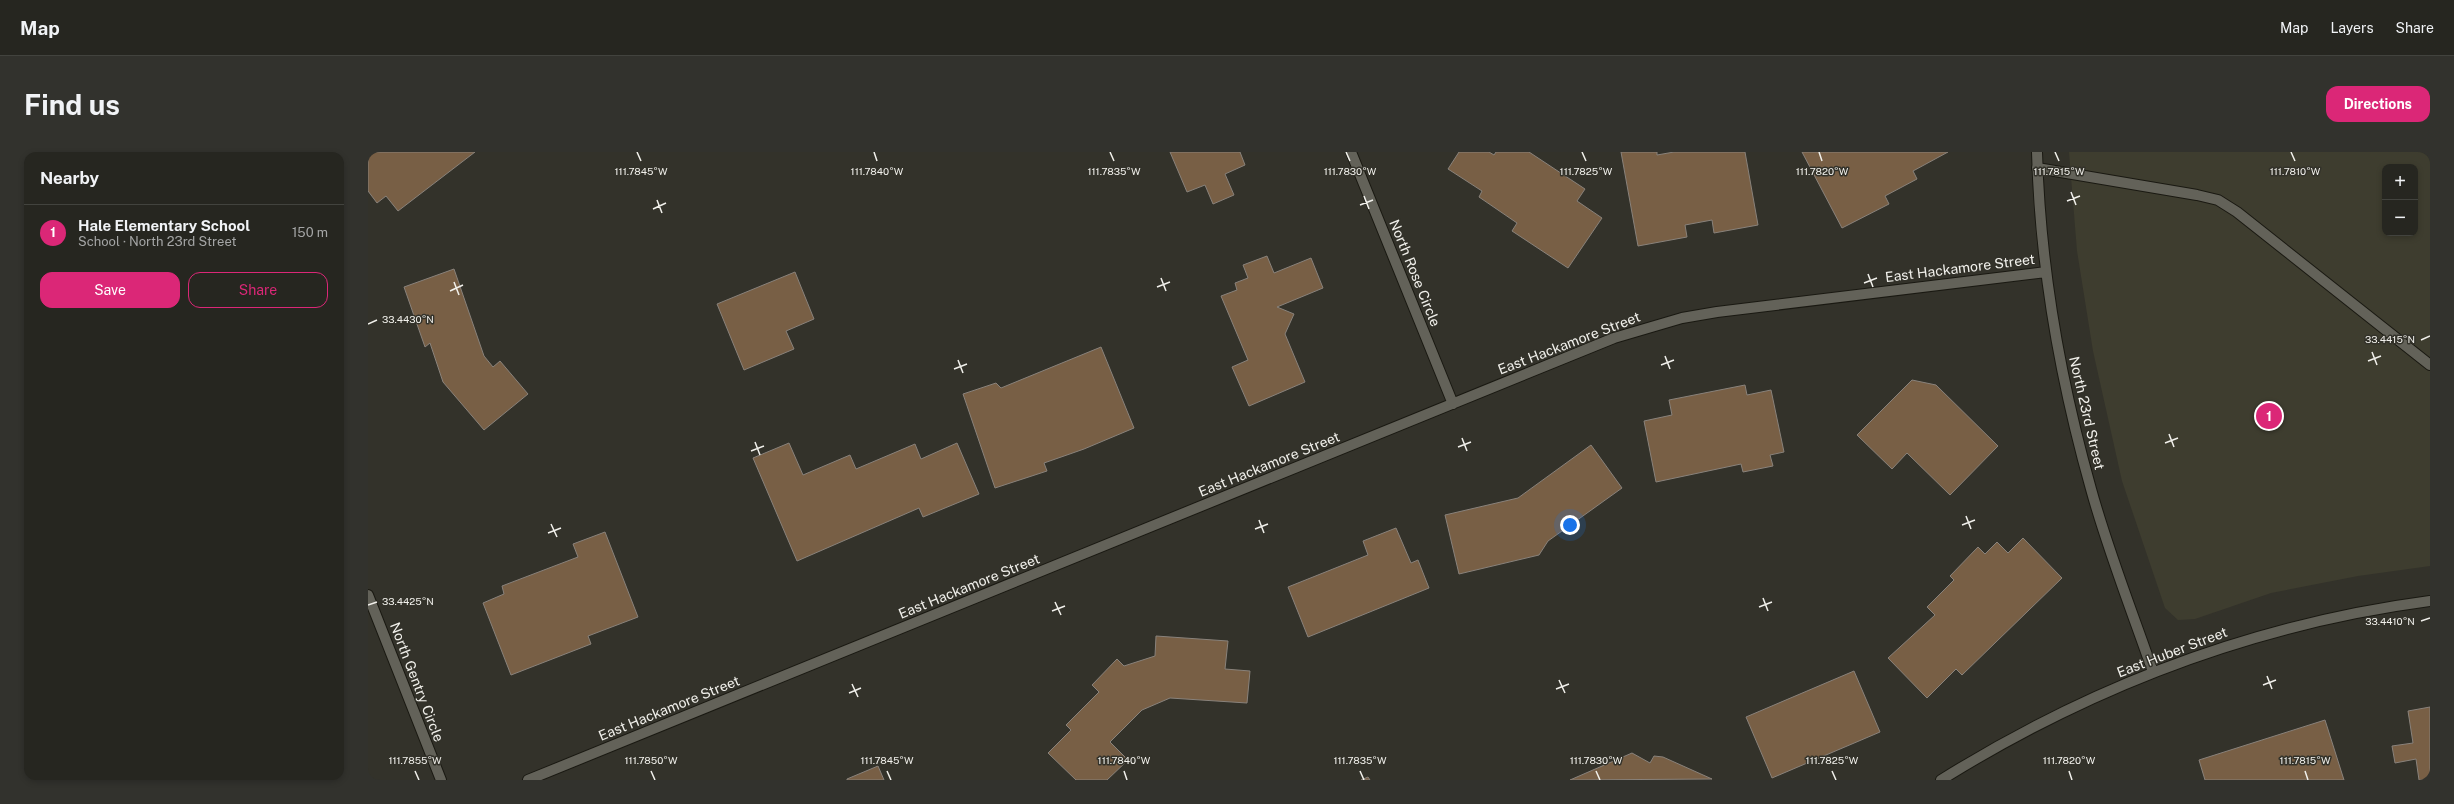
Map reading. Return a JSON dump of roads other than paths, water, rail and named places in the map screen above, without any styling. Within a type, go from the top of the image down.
[{"type":"street","name":"North Rose Circle","points":[[1351,152],[1453,404]]},
{"type":"street","name":"North 23rd Street","points":[[2036,152],[2046,272],[2059,355],[2079,447],[2105,536],[2153,672]]},
{"type":"street","points":[[2037,168],[2197,195],[2218,200],[2237,212],[2430,365]]},
{"type":"street","name":"East Hackamore Street","points":[[528,780],[1614,338],[1682,318],[1717,312],[2046,272]]},
{"type":"street","name":"North Gentry Circle","points":[[368,595],[441,780]]},
{"type":"street","name":"East Huber Street","points":[[1941,780],[2018,734],[2153,672],[2265,634],[2368,610],[2430,601]]},
{"type":"place","name":"Hale Elementary School","points":[[2269,416]]}]
